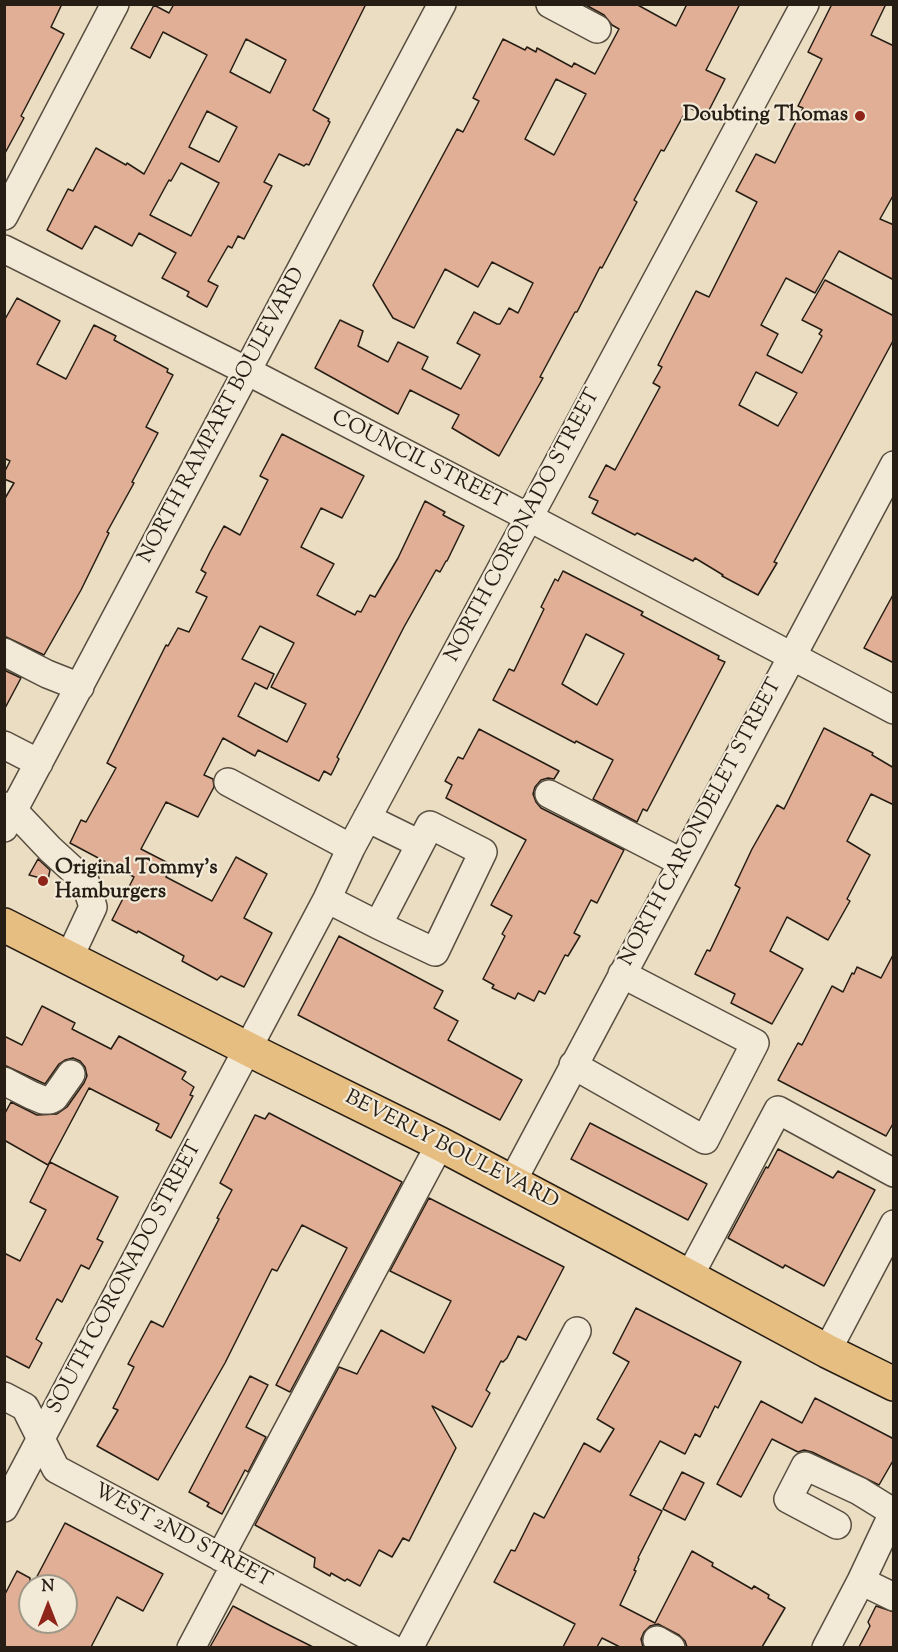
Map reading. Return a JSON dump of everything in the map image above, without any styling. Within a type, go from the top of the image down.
[{"type":"main road","name":"BEVERLY BOULEVARD","points":[[4,925],[440,1144],[827,1351],[894,1384]]},
{"type":"street","points":[[4,216],[115,4]]},
{"type":"street","name":"NORTH RAMPART BOULEVARD","points":[[8,815],[80,687],[442,4]]},
{"type":"street","points":[[550,4],[597,29]]},
{"type":"street","name":"NORTH CORONADO STREET","points":[[248,1049],[327,899],[351,848],[805,4]]},
{"type":"street","name":"COUNCIL STREET","points":[[4,249],[247,371],[894,710]]},
{"type":"street","name":"NORTH CARONDELET STREET","points":[[512,1182],[894,465]]},
{"type":"street","points":[[4,652],[47,674],[80,687]]},
{"type":"street","points":[[4,745],[39,763]]},
{"type":"street","points":[[228,782],[351,848]]},
{"type":"street","points":[[549,794],[681,862]]},
{"type":"street","points":[[8,815],[51,849],[85,881],[93,908],[69,958]]},
{"type":"street","points":[[367,818],[420,844]]},
{"type":"street","points":[[327,899],[378,925],[435,952],[483,852],[430,825],[378,925]]},
{"type":"street","points":[[573,1065],[705,1140],[755,1043],[622,974]]},
{"type":"street","name":"SOUTH CORONADO STREET","points":[[4,1508],[248,1049]]},
{"type":"street","points":[[4,1081],[43,1100],[50,1100],[54,1098],[70,1074]]},
{"type":"street","points":[[689,1277],[778,1110],[894,1173]]},
{"type":"street","points":[[191,1647],[228,1561],[440,1144]]},
{"type":"street","points":[[827,1351],[894,1224]]},
{"type":"street","points":[[409,1647],[577,1331]]},
{"type":"street","name":"WEST 2ND STREET","points":[[4,1396],[25,1407],[56,1469],[391,1647]]},
{"type":"street","points":[[825,1647],[861,1581],[893,1511],[859,1491],[805,1466],[788,1499],[837,1525]]},
{"type":"street","points":[[861,1581],[894,1597]]},
{"type":"building","points":[[4,4],[62,4],[51,27],[64,34],[21,116],[24,118],[4,155]]},
{"type":"building","points":[[174,4],[366,4],[313,110],[329,119],[330,122],[309,165],[304,166],[279,154],[264,182],[272,186],[244,239],[238,236],[232,248],[228,246],[208,281],[218,286],[207,307],[187,296],[189,292],[162,278],[176,253],[139,233],[132,246],[95,226],[82,249],[47,230],[68,189],[73,191],[96,148],[144,174],[207,55],[163,32],[150,58],[131,48],[154,5],[169,13]],"holes":[[[246,39],[286,60],[270,93],[230,72]],[[207,111],[237,127],[219,162],[189,147]],[[181,163],[219,183],[191,236],[150,215],[169,180],[171,181]]]},
{"type":"building","points":[[584,4],[636,4],[676,26],[687,4],[740,4],[706,70],[725,79],[706,116],[688,107],[664,151],[661,150],[634,200],[637,202],[602,268],[600,267],[575,312],[540,377],[543,378],[499,456],[452,428],[459,415],[410,390],[398,414],[315,368],[340,320],[363,331],[358,346],[388,362],[398,342],[428,357],[422,369],[461,389],[480,355],[457,343],[474,312],[500,324],[509,308],[518,313],[533,283],[492,262],[478,287],[445,269],[414,328],[393,318],[373,285],[457,129],[463,132],[479,101],[473,98],[503,39],[525,50],[527,47],[536,52],[537,48],[572,67],[574,63],[595,74],[619,29],[612,25],[604,15]],"holes":[[[556,79],[586,94],[554,155],[525,139]]]},
{"type":"building","points":[[832,4],[886,4],[871,35],[894,46],[894,194],[880,219],[894,225],[894,280],[839,251],[815,293],[786,278],[761,325],[778,334],[767,355],[802,373],[822,336],[819,334],[822,330],[802,320],[825,280],[894,316],[894,339],[758,595],[722,576],[695,558],[693,561],[592,513],[598,501],[589,497],[606,465],[615,470],[660,387],[653,383],[662,367],[658,365],[696,291],[709,297],[757,202],[736,191],[756,154],[775,163],[803,108],[798,106],[822,59],[808,52]],"holes":[[[756,372],[797,393],[778,426],[739,405]]]},
{"type":"building","points":[[17,298],[60,321],[37,364],[66,379],[94,325],[116,336],[114,340],[168,369],[167,372],[173,375],[146,427],[158,433],[107,532],[109,533],[81,590],[44,655],[4,636],[4,500],[14,483],[4,479],[4,473],[10,461],[4,458],[4,321]]},
{"type":"building","points":[[282,434],[364,476],[342,518],[321,508],[301,547],[334,564],[317,595],[355,615],[357,611],[361,612],[370,595],[375,597],[398,558],[425,501],[445,512],[443,515],[464,526],[447,561],[440,572],[436,570],[404,627],[337,757],[339,759],[331,775],[324,771],[319,781],[258,750],[255,756],[223,738],[204,775],[213,779],[214,787],[198,817],[166,802],[141,849],[172,865],[166,877],[212,901],[236,857],[267,874],[244,918],[272,933],[244,987],[221,976],[217,980],[182,961],[184,956],[112,920],[134,877],[70,843],[81,820],[86,822],[116,768],[107,763],[166,645],[168,646],[178,628],[189,632],[207,597],[196,592],[206,573],[201,570],[210,552],[224,526],[240,535],[268,480],[260,476]],"holes":[[[260,626],[294,643],[271,687],[306,704],[287,742],[238,716],[255,683],[267,689],[274,674],[242,659]]]},
{"type":"building","points":[[563,571],[643,612],[641,615],[719,656],[718,659],[725,662],[647,811],[643,809],[637,822],[593,799],[613,760],[493,700],[509,669],[514,671],[544,609],[541,607],[555,579],[558,581]],"holes":[[[586,634],[624,654],[597,705],[562,684]]]},
{"type":"building","points":[[894,593],[894,663],[864,648]]},
{"type":"building","points":[[4,670],[21,678],[4,710]]},
{"type":"building","points":[[824,728],[873,753],[872,755],[894,768],[894,805],[871,794],[847,841],[870,855],[847,899],[850,901],[828,940],[787,917],[770,951],[803,969],[772,1024],[731,1003],[735,994],[695,974],[707,950],[710,951],[740,888],[735,885],[752,849],[777,805],[784,809]]},
{"type":"building","points":[[479,729],[559,771],[554,779],[541,780],[535,787],[533,794],[541,808],[624,850],[597,903],[591,900],[574,933],[580,936],[568,956],[565,955],[545,994],[539,991],[534,1001],[518,993],[515,999],[492,988],[494,985],[483,979],[505,936],[502,934],[512,916],[491,905],[526,840],[446,798],[452,785],[445,781],[458,757],[463,759]]},
{"type":"building","points":[[38,859],[50,870],[48,880],[29,875]]},
{"type":"building","points":[[339,936],[443,991],[434,1008],[458,1021],[448,1040],[522,1080],[500,1120],[298,1015]]},
{"type":"building","points":[[894,953],[894,1122],[886,1136],[778,1080],[798,1043],[802,1045],[832,986],[843,992],[857,967],[881,978]]},
{"type":"building","points":[[42,1006],[75,1023],[72,1029],[111,1049],[119,1036],[186,1072],[182,1079],[194,1087],[190,1095],[193,1096],[171,1138],[156,1130],[159,1124],[89,1088],[48,1165],[4,1140],[4,1115],[11,1102],[37,1115],[57,1114],[67,1107],[87,1076],[85,1067],[73,1058],[59,1064],[45,1084],[4,1065],[4,1036],[22,1045]]},
{"type":"building","points":[[269,1113],[402,1182],[290,1392],[276,1385],[347,1248],[302,1225],[277,1271],[272,1269],[225,1363],[158,1480],[97,1446],[118,1410],[113,1408],[134,1367],[128,1364],[151,1321],[163,1327],[219,1219],[217,1218],[232,1190],[220,1183],[255,1115],[265,1119]]},
{"type":"building","points":[[590,1123],[707,1184],[688,1220],[571,1159]]},
{"type":"building","points":[[778,1149],[833,1178],[838,1171],[875,1190],[824,1286],[785,1265],[783,1268],[728,1238]]},
{"type":"building","points":[[50,1162],[118,1197],[97,1239],[103,1242],[89,1269],[81,1265],[62,1302],[57,1299],[36,1339],[42,1343],[29,1368],[4,1355],[4,1253],[20,1261],[46,1210],[30,1202]]},
{"type":"building","points":[[429,1198],[564,1267],[526,1340],[518,1336],[507,1358],[501,1361],[486,1390],[490,1393],[472,1427],[432,1406],[456,1448],[409,1541],[403,1538],[392,1557],[379,1550],[360,1586],[331,1573],[330,1576],[314,1567],[315,1558],[255,1525],[339,1367],[357,1374],[381,1330],[424,1353],[451,1301],[390,1271]]},
{"type":"building","points":[[636,1308],[741,1362],[718,1408],[715,1406],[700,1437],[695,1434],[685,1454],[660,1441],[630,1495],[662,1511],[638,1558],[634,1570],[636,1571],[620,1605],[655,1623],[692,1551],[713,1563],[712,1566],[752,1589],[754,1586],[769,1595],[768,1598],[785,1608],[762,1647],[687,1647],[679,1635],[658,1624],[650,1626],[644,1632],[641,1639],[643,1647],[620,1647],[602,1638],[597,1647],[563,1647],[575,1624],[494,1582],[511,1550],[515,1551],[534,1513],[544,1518],[584,1443],[600,1452],[614,1429],[597,1419],[629,1362],[613,1353]]},
{"type":"building","points":[[250,1376],[268,1385],[246,1427],[266,1437],[248,1472],[245,1470],[222,1514],[207,1506],[209,1503],[189,1492]]},
{"type":"building","points":[[815,1398],[894,1439],[894,1459],[879,1485],[812,1452],[804,1450],[798,1452],[772,1439],[741,1497],[717,1484],[761,1401],[802,1423]]},
{"type":"building","points":[[682,1472],[704,1483],[685,1520],[663,1509]]},
{"type":"building","points":[[65,1523],[163,1574],[143,1611],[117,1597],[91,1647],[4,1647],[4,1596],[17,1571],[23,1574],[18,1574],[18,1634],[78,1634],[78,1574],[38,1574]]},
{"type":"building","points":[[233,1606],[271,1626],[313,1647],[210,1647]]},
{"type":"building","points":[[876,1606],[894,1612],[894,1647],[859,1647],[870,1626],[868,1622]]},
{"type":"place","name":"Doubting Thomas","points":[[860,116]]},
{"type":"place","name":"Original Tommy's Hamburgers","points":[[43,881]]}]
